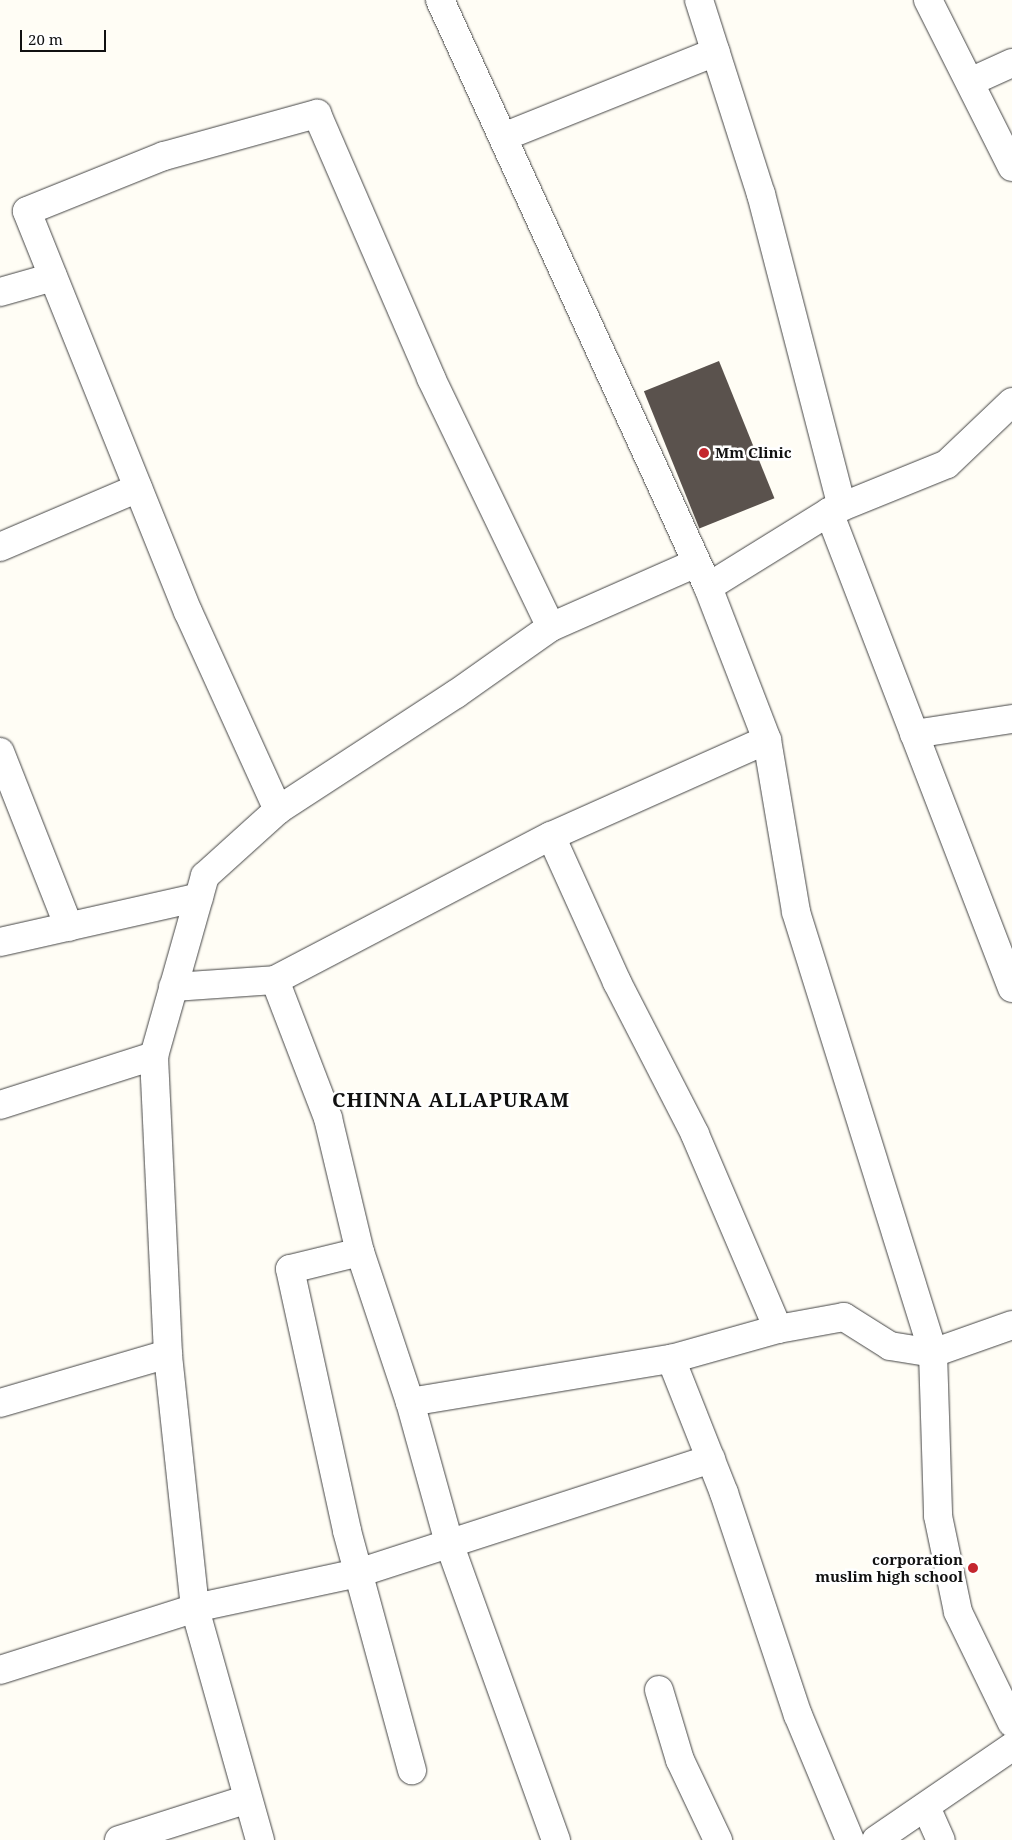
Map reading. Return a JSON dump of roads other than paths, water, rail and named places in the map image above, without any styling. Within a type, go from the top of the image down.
[{"type":"street","points":[[440,0],[708,588],[767,740],[796,912],[933,1353],[938,1516],[958,1612],[1012,1723]]},
{"type":"street","points":[[699,0],[761,194],[836,510],[914,734],[1012,988]]},
{"type":"street","points":[[928,0],[1012,167]]},
{"type":"street","points":[[503,137],[716,52]]},
{"type":"street","points":[[970,82],[1012,63]]},
{"type":"street","points":[[278,810],[188,612],[26,211],[164,156],[317,114],[431,378],[551,626]]},
{"type":"street","points":[[0,292],[53,277]]},
{"type":"street","points":[[708,588],[836,510],[947,464],[1012,402]]},
{"type":"street","points":[[0,546],[138,488]]},
{"type":"street","points":[[260,1840],[195,1608],[168,1354],[154,1056],[206,876],[278,810],[456,694],[551,626],[696,563]]},
{"type":"street","points":[[914,734],[1012,719]]},
{"type":"street","points":[[173,988],[274,980],[551,836],[767,740]]},
{"type":"street","points":[[0,752],[69,927]]},
{"type":"street","points":[[551,836],[617,982],[694,1134],[778,1329]]},
{"type":"street","points":[[0,942],[199,897]]},
{"type":"street","points":[[274,980],[328,1118],[360,1252],[410,1402],[449,1543],[556,1840]]},
{"type":"street","points":[[0,1105],[154,1056]]},
{"type":"street","points":[[360,1252],[290,1269],[308,1361],[358,1573],[412,1770]]},
{"type":"street","points":[[410,1402],[671,1359],[778,1329],[844,1317],[890,1346],[933,1353],[1012,1325]]},
{"type":"street","points":[[0,1403],[168,1354]]},
{"type":"street","points":[[671,1359],[711,1459],[798,1715],[850,1840]]},
{"type":"street","points":[[0,1670],[195,1608],[358,1573],[711,1459]]},
{"type":"street","points":[[659,1690],[680,1760],[718,1840]]},
{"type":"street","points":[[876,1840],[1012,1747]]},
{"type":"street","points":[[119,1840],[248,1799]]},
{"type":"street","points":[[926,1807],[941,1840]]},
{"type":"place","name":"Mm Clinic","points":[[704,453]]},
{"type":"place","name":"corporation muslim high school","points":[[973,1568]]},
{"type":"district","name":"CHINNA ALLAPURAM","points":[[451,1099]]}]
